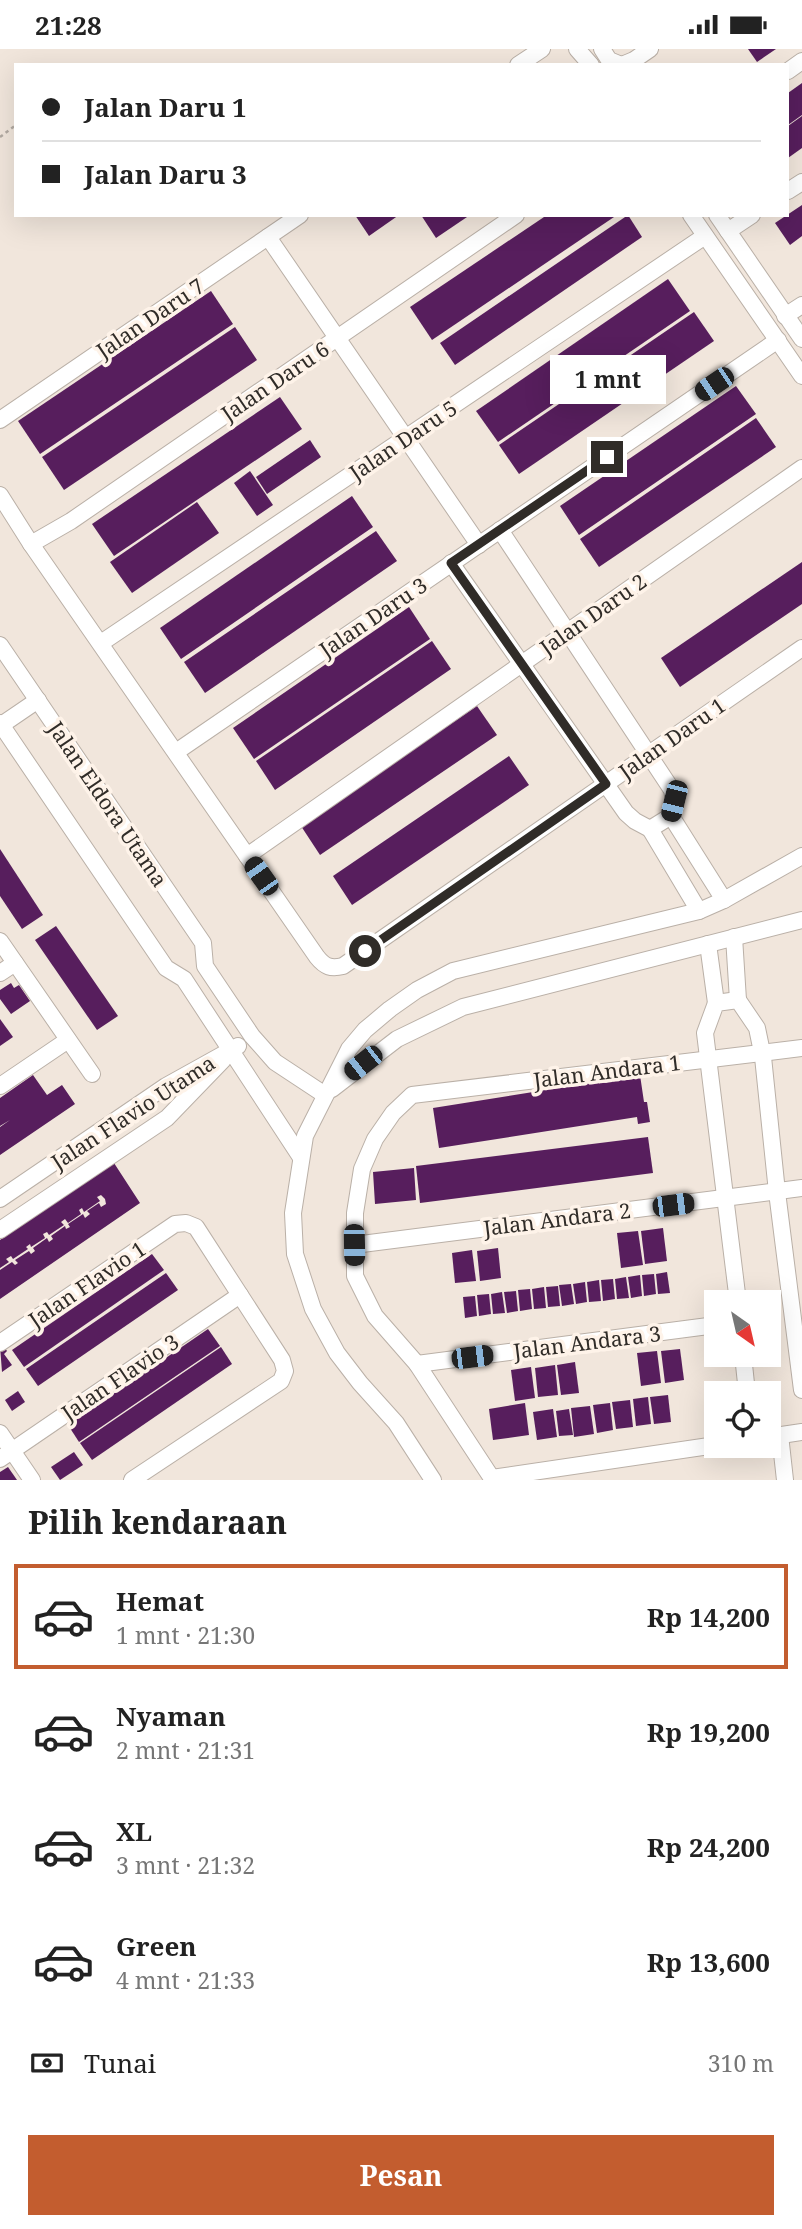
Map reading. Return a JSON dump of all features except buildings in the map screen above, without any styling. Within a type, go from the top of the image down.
[{"type":"street","points":[[521,63],[542,49]]},
{"type":"street","points":[[577,49],[589,63]]},
{"type":"street","points":[[602,49],[609,60],[616,63]]},
{"type":"street","points":[[626,63],[650,49]]},
{"type":"street","name":"Jalan Daru 7","points":[[0,420],[297,217]]},
{"type":"street","name":"Jalan Daru 6","points":[[32,544],[71,521],[513,217]]},
{"type":"street","points":[[692,217],[802,376]]},
{"type":"street","points":[[718,217],[802,339]]},
{"type":"street","points":[[728,231],[749,217]]},
{"type":"street","name":"Jalan Daru 5","points":[[101,643],[705,236]]},
{"type":"street","points":[[268,237],[478,545]]},
{"type":"street","points":[[785,316],[802,305]]},
{"type":"street","name":"Jalan Daru 3","points":[[176,751],[778,340]]},
{"type":"street","name":"Jalan Daru 2","points":[[247,856],[802,468]]},
{"type":"street","points":[[0,495],[247,856]]},
{"type":"street","points":[[500,530],[672,790],[674,801],[671,816],[724,900]]},
{"type":"street","points":[[451,563],[626,813],[650,829],[699,911]]},
{"type":"street","name":"Jalan Eldora Utama","points":[[0,645],[203,943],[205,966],[251,1036],[275,1062],[325,1095]]},
{"type":"street","name":"Jalan Daru 1","points":[[247,856],[317,957],[324,965],[333,968],[343,966],[802,648]]},
{"type":"street","points":[[0,725],[38,700]]},
{"type":"street","name":"Jalan Eldora Utama","points":[[0,725],[166,968],[184,979],[300,1156]]},
{"type":"street","points":[[650,829],[671,816]]},
{"type":"street","points":[[433,1480],[396,1423],[337,1353],[313,1309],[295,1254],[293,1213],[305,1136],[349,1049],[365,1030],[417,990],[453,971],[699,911],[802,856]]},
{"type":"street","points":[[325,1095],[351,1072],[397,1039],[463,1007],[802,920]]},
{"type":"street","points":[[734,937],[738,1000],[757,1028],[762,1052],[777,1192],[797,1313],[802,1390]]},
{"type":"street","points":[[0,941],[92,1074]]},
{"type":"street","points":[[708,944],[716,1003],[705,1033],[737,1290]]},
{"type":"street","points":[[0,973],[15,963]]},
{"type":"street","points":[[184,979],[205,966]]},
{"type":"street","points":[[716,1003],[738,1000]]},
{"type":"street","points":[[232,1050],[251,1036]]},
{"type":"street","points":[[0,1086],[68,1039]]},
{"type":"street","name":"Jalan Andara 1","points":[[354,1245],[355,1213],[362,1169],[375,1139],[393,1113],[412,1095],[802,1048]]},
{"type":"street","name":"Jalan Flavio Utama","points":[[0,1199],[166,1086],[232,1050]]},
{"type":"street","name":"Jalan Flavio Utama","points":[[0,1230],[167,1118],[232,1050]]},
{"type":"street","name":"Jalan Andara 2","points":[[354,1245],[802,1188]]},
{"type":"street","name":"Jalan Flavio 1","points":[[0,1343],[175,1224],[186,1223],[196,1227],[240,1295]]},
{"type":"street","points":[[354,1245],[355,1276],[375,1316],[417,1364],[493,1479],[704,1447]]},
{"type":"street","points":[[132,1480],[281,1381],[285,1371],[282,1360],[240,1295]]},
{"type":"street","name":"Jalan Flavio 3","points":[[6,1455],[240,1295]]},
{"type":"street","name":"Jalan Andara 3","points":[[417,1364],[704,1327]]},
{"type":"street","points":[[781,1435],[802,1432]]},
{"type":"street","points":[[0,1433],[6,1455],[32,1480]]},
{"type":"street","points":[[780,1458],[785,1480]]},
{"type":"route","points":[[365,951],[606,784],[451,563],[607,457]]}]
